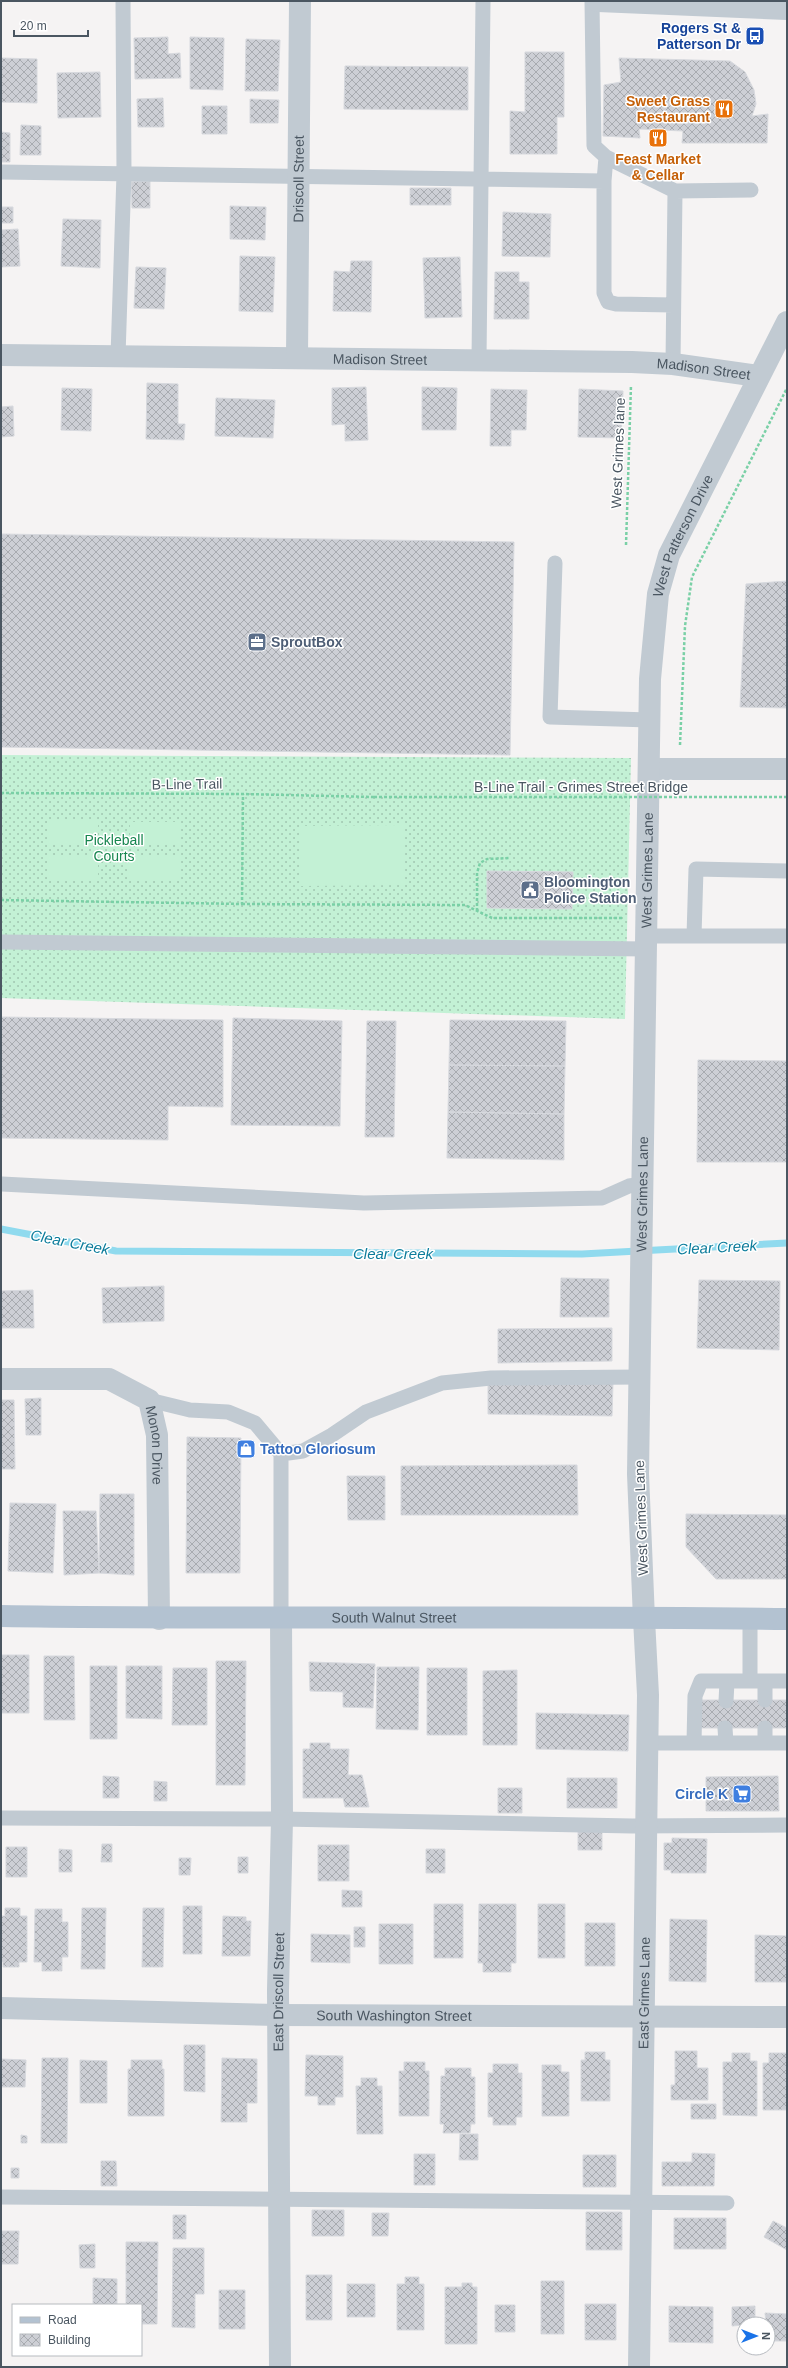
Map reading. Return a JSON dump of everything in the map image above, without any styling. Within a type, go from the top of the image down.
[{"type":"main road","name":"South Walnut Street","points":[[1,1616],[159,1619],[281,1617],[602,1617],[644,1619],[787,1619]]},
{"type":"street","name":"Driscoll Street","points":[[296,357],[300,1]]},
{"type":"street","points":[[609,1],[787,9]]},
{"type":"street","name":"West Patterson Drive","points":[[649,769],[650,679],[658,594],[669,555],[758,376],[787,322]]},
{"type":"street","name":"Madison Street","points":[[1,355],[296,357],[632,362],[673,364],[758,376]]},
{"type":"street","points":[[649,769],[787,769]]},
{"type":"street","name":"West Grimes Lane","points":[[644,1619],[638,1474],[648,943],[649,769]]},
{"type":"street","name":"Monon Drive","points":[[1,1379],[109,1380],[149,1400],[157,1435],[159,1619]]},
{"type":"street","name":"East Driscoll Street","points":[[280,2367],[278,2014],[282,1819],[281,1617]]},
{"type":"street","name":"East Grimes Lane","points":[[640,2367],[648,1695],[644,1619]]},
{"type":"street","name":"South Washington Street","points":[[1,2008],[278,2014],[787,2017]]},
{"type":"lane","points":[[118,356],[124,174],[123,1]]},
{"type":"lane","points":[[479,360],[483,1]]},
{"type":"lane","points":[[592,1],[594,146],[606,157],[676,191],[751,190]]},
{"type":"lane","points":[[606,157],[604,181],[604,293],[608,302],[616,304],[673,305]]},
{"type":"lane","points":[[1,172],[604,181]]},
{"type":"lane","points":[[673,364],[676,191]]},
{"type":"lane","points":[[555,562],[550,717],[650,720]]},
{"type":"lane","points":[[694,936],[696,870],[787,871]]},
{"type":"lane","points":[[1,942],[648,943],[694,936],[787,936]]},
{"type":"lane","points":[[2,1184],[364,1203],[602,1198],[629,1186],[643,1184]]},
{"type":"lane","points":[[281,1454],[303,1451],[332,1435],[366,1412],[442,1383],[491,1378],[641,1377]]},
{"type":"lane","points":[[149,1400],[190,1410],[228,1412],[255,1423],[281,1454],[279,1586],[281,1617]]},
{"type":"lane","points":[[750,1619],[750,1681]]},
{"type":"lane","points":[[694,1743],[695,1696],[702,1681],[787,1682]]},
{"type":"lane","points":[[765,1681],[765,1700]]},
{"type":"lane","points":[[726,1700],[727,1682]]},
{"type":"lane","points":[[725,1728],[726,1743]]},
{"type":"lane","points":[[647,1743],[726,1743],[765,1736],[787,1743]]},
{"type":"lane","points":[[1,1818],[282,1819],[647,1826],[787,1825]]},
{"type":"lane","points":[[1,2197],[727,2203]]},
{"type":"path","name":"West Grimes lane","points":[[626,545],[632,362]]},
{"type":"path","points":[[679,768],[685,626],[692,577],[787,388]]},
{"type":"path","name":"B-Line Trail","points":[[1,793],[243,794],[374,798]]},
{"type":"path","points":[[242,904],[243,794]]},
{"type":"path","name":"B-Line Trail - Grimes Street Bridge","points":[[374,798],[787,798]]},
{"type":"path","points":[[476,912],[477,873],[480,863],[487,858],[510,858]]},
{"type":"path","points":[[1,900],[242,904],[464,905],[476,912],[492,918],[629,918]]},
{"type":"green space","name":"Pickleball Courts","points":[[1,755],[631,758],[625,1019],[1,998]]},
{"type":"green space","points":[[48,821],[98,821],[98,844],[48,844]]},
{"type":"green space","points":[[130,822],[180,822],[180,845],[130,845]]},
{"type":"green space","points":[[403,825],[403,885],[300,886],[300,826]]},
{"type":"green space","points":[[48,856],[98,856],[98,879],[48,879]]},
{"type":"green space","points":[[129,857],[179,857],[179,880],[129,880]]},
{"type":"building","points":[[168,37],[168,54],[180,53],[181,78],[135,79],[134,38]]},
{"type":"building","points":[[190,37],[224,38],[223,90],[190,89]]},
{"type":"building","points":[[246,39],[280,40],[278,91],[245,91]]},
{"type":"building","points":[[525,52],[564,52],[564,117],[557,117],[557,154],[510,154],[510,111],[525,112]]},
{"type":"building","points":[[1,58],[37,59],[37,103],[1,102]]},
{"type":"building","points":[[619,58],[730,61],[745,72],[754,90],[756,104],[752,116],[768,114],[767,143],[682,143],[683,131],[639,129],[640,138],[603,136],[604,85],[621,82]]},
{"type":"building","points":[[345,66],[468,67],[468,110],[344,109]]},
{"type":"building","points":[[100,72],[101,117],[58,118],[57,73]]},
{"type":"building","points":[[163,98],[164,127],[138,127],[137,99]]},
{"type":"building","points":[[250,99],[279,100],[278,123],[250,123]]},
{"type":"building","points":[[202,106],[227,106],[227,134],[202,134]]},
{"type":"building","points":[[21,125],[41,126],[41,155],[20,155]]},
{"type":"building","points":[[1,132],[10,133],[10,162],[1,162]]},
{"type":"building","points":[[150,181],[150,208],[132,208],[131,182]]},
{"type":"building","points":[[410,188],[451,188],[451,205],[410,205]]},
{"type":"building","points":[[230,206],[266,207],[265,240],[230,239]]},
{"type":"building","points":[[1,207],[13,207],[13,223],[1,223]]},
{"type":"building","points":[[503,212],[551,214],[550,257],[502,256]]},
{"type":"building","points":[[63,219],[101,220],[100,268],[61,266]]},
{"type":"building","points":[[18,229],[20,266],[1,267],[1,230]]},
{"type":"building","points":[[240,256],[275,257],[273,312],[239,311]]},
{"type":"building","points":[[460,257],[462,317],[425,318],[423,258]]},
{"type":"building","points":[[351,261],[372,261],[371,312],[333,311],[334,271],[350,272]]},
{"type":"building","points":[[136,267],[166,268],[164,309],[134,308]]},
{"type":"building","points":[[495,272],[519,272],[519,282],[529,282],[529,319],[494,319]]},
{"type":"building","points":[[147,383],[178,384],[178,424],[185,424],[184,440],[146,439]]},
{"type":"building","points":[[366,387],[368,440],[345,441],[345,424],[332,425],[332,388]]},
{"type":"building","points":[[422,387],[457,388],[456,430],[422,430]]},
{"type":"building","points":[[62,388],[92,389],[91,431],[61,430]]},
{"type":"building","points":[[491,389],[527,390],[526,430],[511,430],[511,446],[490,446]]},
{"type":"building","points":[[579,389],[623,391],[621,438],[578,437]]},
{"type":"building","points":[[216,398],[275,400],[273,438],[215,436]]},
{"type":"building","points":[[13,406],[14,436],[1,437],[1,407]]},
{"type":"building","name":"SproutBox","points":[[1,534],[514,542],[510,755],[1,747]]},
{"type":"building","points":[[787,581],[787,708],[740,707],[746,584]]},
{"type":"building","name":"Bloomington Police Station","points":[[487,871],[573,872],[572,909],[487,908]]},
{"type":"building","points":[[1,1017],[223,1020],[223,1107],[168,1106],[168,1140],[1,1138]]},
{"type":"building","points":[[233,1018],[342,1021],[340,1126],[231,1125]]},
{"type":"building","points":[[450,1020],[566,1021],[565,1066],[449,1065]]},
{"type":"building","points":[[367,1021],[396,1021],[394,1137],[365,1137]]},
{"type":"building","points":[[698,1060],[787,1061],[787,1162],[697,1162]]},
{"type":"building","points":[[449,1065],[565,1066],[564,1114],[448,1112]]},
{"type":"building","points":[[448,1112],[564,1114],[564,1160],[447,1158]]},
{"type":"building","points":[[561,1278],[609,1279],[609,1317],[560,1317]]},
{"type":"building","points":[[699,1280],[780,1281],[779,1350],[697,1348]]},
{"type":"building","points":[[164,1286],[164,1321],[103,1323],[102,1288]]},
{"type":"building","points":[[33,1290],[34,1328],[1,1328],[1,1291]]},
{"type":"building","points":[[612,1328],[612,1361],[498,1363],[498,1329]]},
{"type":"building","points":[[488,1380],[613,1383],[612,1416],[488,1414]]},
{"type":"building","points":[[41,1398],[41,1435],[26,1435],[25,1399]]},
{"type":"building","points":[[1,1400],[14,1400],[15,1469],[1,1469]]},
{"type":"building","points":[[187,1437],[241,1438],[240,1573],[186,1573]]},
{"type":"building","points":[[577,1465],[578,1515],[401,1515],[401,1466]]},
{"type":"building","points":[[347,1476],[385,1476],[385,1520],[348,1520]]},
{"type":"building","points":[[100,1494],[134,1494],[134,1575],[99,1573]]},
{"type":"building","points":[[10,1503],[56,1504],[53,1573],[8,1571]]},
{"type":"building","points":[[63,1511],[96,1511],[99,1573],[64,1575]]},
{"type":"building","points":[[686,1514],[787,1515],[787,1579],[716,1579],[686,1547]]},
{"type":"building","points":[[1,1655],[29,1655],[29,1713],[1,1713]]},
{"type":"building","points":[[44,1656],[74,1656],[75,1720],[44,1720]]},
{"type":"building","points":[[216,1661],[246,1661],[245,1785],[216,1785]]},
{"type":"building","points":[[309,1662],[375,1664],[373,1708],[343,1707],[343,1692],[310,1691]]},
{"type":"building","points":[[90,1666],[117,1666],[117,1739],[90,1739]]},
{"type":"building","points":[[126,1666],[162,1666],[162,1719],[126,1718]]},
{"type":"building","points":[[377,1667],[419,1667],[418,1730],[376,1729]]},
{"type":"building","points":[[173,1668],[207,1668],[207,1725],[172,1725]]},
{"type":"building","points":[[427,1668],[467,1668],[467,1735],[427,1735]]},
{"type":"building","points":[[517,1670],[517,1745],[483,1745],[483,1671]]},
{"type":"building","points":[[700,1700],[787,1700],[787,1728],[700,1728]]},
{"type":"building","points":[[536,1713],[629,1715],[628,1751],[536,1749]]},
{"type":"building","points":[[310,1743],[330,1743],[330,1749],[349,1749],[348,1775],[362,1775],[369,1807],[345,1807],[343,1798],[303,1798],[303,1749],[310,1749]]},
{"type":"building","points":[[103,1776],[119,1777],[119,1798],[103,1798]]},
{"type":"building","name":"Circle K","points":[[778,1776],[779,1811],[706,1811],[706,1777]]},
{"type":"building","points":[[567,1778],[617,1778],[617,1808],[567,1808]]},
{"type":"building","points":[[154,1781],[167,1782],[167,1801],[154,1801]]},
{"type":"building","points":[[498,1788],[522,1788],[522,1813],[498,1813]]},
{"type":"building","points":[[578,1831],[602,1831],[602,1850],[578,1850]]},
{"type":"building","points":[[672,1838],[707,1839],[706,1873],[671,1873],[671,1870],[664,1870],[664,1843],[672,1843]]},
{"type":"building","points":[[102,1844],[112,1844],[112,1862],[101,1862]]},
{"type":"building","points":[[318,1845],[349,1845],[349,1881],[318,1881]]},
{"type":"building","points":[[6,1847],[27,1847],[27,1877],[6,1877]]},
{"type":"building","points":[[59,1849],[72,1850],[72,1872],[59,1872]]},
{"type":"building","points":[[426,1849],[445,1849],[445,1873],[426,1873]]},
{"type":"building","points":[[238,1857],[248,1857],[248,1873],[238,1873]]},
{"type":"building","points":[[179,1858],[191,1858],[190,1875],[179,1875]]},
{"type":"building","points":[[342,1890],[362,1891],[362,1907],[342,1907]]},
{"type":"building","points":[[434,1904],[463,1904],[463,1958],[434,1958]]},
{"type":"building","points":[[479,1904],[516,1904],[516,1963],[511,1963],[511,1972],[483,1972],[483,1963],[478,1963]]},
{"type":"building","points":[[538,1904],[565,1904],[565,1958],[538,1958]]},
{"type":"building","points":[[183,1906],[202,1906],[202,1954],[183,1954]]},
{"type":"building","points":[[5,1908],[20,1908],[20,1916],[27,1916],[27,1962],[19,1962],[19,1967],[3,1967],[3,1962],[1,1962],[1,1916],[5,1916]]},
{"type":"building","points":[[82,1908],[106,1908],[105,1969],[81,1969]]},
{"type":"building","points":[[143,1908],[164,1908],[163,1967],[142,1967]]},
{"type":"building","points":[[35,1909],[62,1909],[62,1922],[68,1922],[68,1957],[62,1957],[62,1971],[42,1971],[42,1962],[34,1962]]},
{"type":"building","points":[[223,1916],[246,1917],[246,1921],[251,1921],[250,1956],[222,1956]]},
{"type":"building","points":[[670,1919],[707,1920],[706,1982],[669,1981]]},
{"type":"building","points":[[585,1923],[615,1923],[615,1966],[585,1966]]},
{"type":"building","points":[[379,1924],[413,1924],[413,1964],[379,1964]]},
{"type":"building","points":[[354,1927],[365,1927],[365,1947],[354,1947]]},
{"type":"building","points":[[311,1934],[350,1935],[350,1963],[311,1962]]},
{"type":"building","points":[[755,1935],[787,1936],[787,1982],[755,1982]]},
{"type":"building","points":[[184,2045],[205,2045],[205,2092],[184,2091]]},
{"type":"building","points":[[675,2051],[697,2051],[697,2068],[708,2068],[708,2100],[671,2100],[671,2085],[675,2085]]},
{"type":"building","points":[[585,2052],[605,2052],[605,2060],[610,2060],[610,2101],[581,2101],[581,2060],[585,2060]]},
{"type":"building","points":[[732,2053],[750,2053],[750,2061],[757,2061],[757,2116],[723,2115],[723,2062],[732,2062]]},
{"type":"building","points":[[769,2053],[787,2053],[787,2110],[763,2110],[763,2063],[769,2063]]},
{"type":"building","points":[[306,2055],[343,2056],[343,2097],[335,2097],[335,2105],[318,2105],[318,2096],[305,2096]]},
{"type":"building","points":[[42,2058],[68,2058],[67,2143],[41,2143]]},
{"type":"building","points":[[222,2058],[257,2059],[257,2103],[247,2103],[247,2122],[221,2122]]},
{"type":"building","points":[[1,2059],[26,2060],[25,2087],[1,2087]]},
{"type":"building","points":[[80,2060],[107,2061],[107,2103],[80,2103]]},
{"type":"building","points":[[131,2060],[162,2060],[162,2069],[164,2069],[164,2116],[128,2116],[128,2069],[131,2069]]},
{"type":"building","points":[[404,2062],[425,2062],[425,2071],[429,2071],[429,2116],[399,2116],[399,2071],[404,2071]]},
{"type":"building","points":[[493,2064],[518,2064],[518,2073],[522,2073],[522,2117],[516,2117],[516,2125],[493,2125],[493,2117],[488,2117],[488,2073],[493,2073]]},
{"type":"building","points":[[542,2065],[561,2065],[561,2072],[569,2072],[569,2116],[542,2116]]},
{"type":"building","points":[[445,2068],[471,2068],[471,2077],[475,2077],[475,2124],[471,2124],[470,2133],[443,2133],[444,2124],[440,2124],[441,2076],[445,2076]]},
{"type":"building","points":[[361,2078],[377,2078],[377,2086],[382,2086],[383,2134],[357,2134],[356,2086],[361,2086]]},
{"type":"building","points":[[691,2104],[716,2104],[716,2119],[691,2119]]},
{"type":"building","points":[[460,2134],[478,2134],[478,2160],[459,2160]]},
{"type":"building","points":[[21,2135],[27,2136],[27,2143],[21,2143]]},
{"type":"building","points":[[692,2153],[715,2154],[714,2186],[662,2186],[662,2162],[692,2162]]},
{"type":"building","points":[[414,2154],[435,2154],[435,2185],[414,2185]]},
{"type":"building","points":[[583,2155],[616,2155],[616,2187],[583,2187]]},
{"type":"building","points":[[101,2161],[116,2161],[117,2186],[101,2186]]},
{"type":"building","points":[[11,2168],[19,2168],[19,2178],[11,2178]]},
{"type":"building","points":[[312,2210],[344,2210],[344,2236],[312,2236]]},
{"type":"building","points":[[586,2212],[622,2212],[622,2250],[586,2250]]},
{"type":"building","points":[[372,2213],[389,2213],[388,2236],[372,2236]]},
{"type":"building","points":[[173,2215],[186,2215],[186,2239],[173,2239]]},
{"type":"building","points":[[674,2218],[726,2218],[726,2249],[674,2249]]},
{"type":"building","points":[[773,2221],[787,2228],[787,2250],[764,2237]]},
{"type":"building","points":[[1,2231],[19,2231],[18,2264],[1,2264]]},
{"type":"building","points":[[126,2242],[158,2242],[157,2324],[142,2324],[142,2304],[126,2304]]},
{"type":"building","points":[[95,2244],[95,2268],[80,2268],[79,2245]]},
{"type":"building","points":[[173,2248],[204,2248],[204,2294],[195,2294],[195,2328],[172,2327]]},
{"type":"building","points":[[306,2275],[332,2275],[332,2320],[306,2320]]},
{"type":"building","points":[[405,2277],[419,2277],[419,2284],[424,2284],[424,2330],[397,2330],[397,2284],[405,2284]]},
{"type":"building","points":[[93,2278],[117,2279],[117,2304],[93,2304]]},
{"type":"building","points":[[541,2281],[564,2281],[564,2334],[541,2334]]},
{"type":"building","points":[[462,2283],[472,2283],[472,2287],[477,2287],[477,2344],[445,2344],[445,2287],[462,2287]]},
{"type":"building","points":[[347,2284],[375,2284],[375,2317],[347,2317]]},
{"type":"building","points":[[219,2290],[245,2290],[245,2329],[219,2329]]},
{"type":"building","points":[[585,2304],[616,2304],[616,2340],[585,2340]]},
{"type":"building","points":[[495,2305],[515,2305],[515,2332],[495,2332]]},
{"type":"building","points":[[669,2306],[713,2307],[713,2343],[669,2342]]},
{"type":"building","points":[[755,2306],[755,2316],[736,2316],[736,2326],[732,2326],[732,2307]]},
{"type":"building","points":[[765,2313],[787,2314],[787,2341],[776,2341],[776,2316],[765,2316]]},
{"type":"waterway","name":"Clear Creek","points":[[1,1229],[116,1251],[582,1254],[787,1243]]},
{"type":"place","name":"Rogers St & Patterson Dr","points":[[755,36]]},
{"type":"place","name":"Sweet Grass Restaurant","points":[[724,109]]},
{"type":"place","name":"Feast Market & Cellar","points":[[658,138]]},
{"type":"place","name":"SproutBox","points":[[257,642]]},
{"type":"place","name":"Bloomington Police Station","points":[[530,890]]},
{"type":"place","name":"Tattoo Gloriosum","points":[[246,1449]]},
{"type":"place","name":"Circle K","points":[[742,1794]]}]
